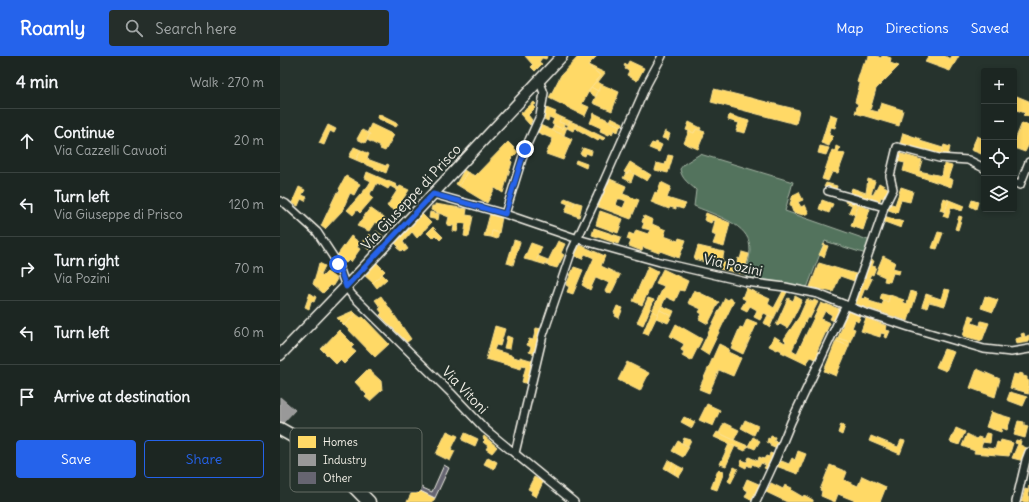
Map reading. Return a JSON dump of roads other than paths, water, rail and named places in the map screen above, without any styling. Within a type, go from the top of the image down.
[{"type":"highway","points":[[280,429],[290,436]]},
{"type":"highway","points":[[359,492],[369,502]]},
{"type":"main road","name":"Via Giuseppe di Prisco","points":[[280,355],[346,287],[562,56]]},
{"type":"street","points":[[515,453],[543,335],[572,250],[647,84],[662,56]]},
{"type":"street","points":[[505,214],[525,149],[540,116],[544,93],[539,80]]},
{"type":"street","points":[[756,502],[791,422],[848,305],[884,207],[893,188],[890,176],[897,147],[939,158],[968,160],[981,166]]},
{"type":"street","points":[[1017,184],[1020,185],[1029,162]]},
{"type":"street","points":[[828,191],[884,207]]},
{"type":"street","name":"Via Pozini","points":[[433,194],[505,214],[578,239],[660,262],[746,282],[785,287],[818,294],[863,312],[984,349],[1011,352],[1029,349]]},
{"type":"street","name":"Via Vitoni","points":[[280,201],[286,204],[317,232],[338,264],[346,287],[352,296],[451,393],[485,429],[574,502]]},
{"type":"street","points":[[1016,502],[1029,452]]}]
